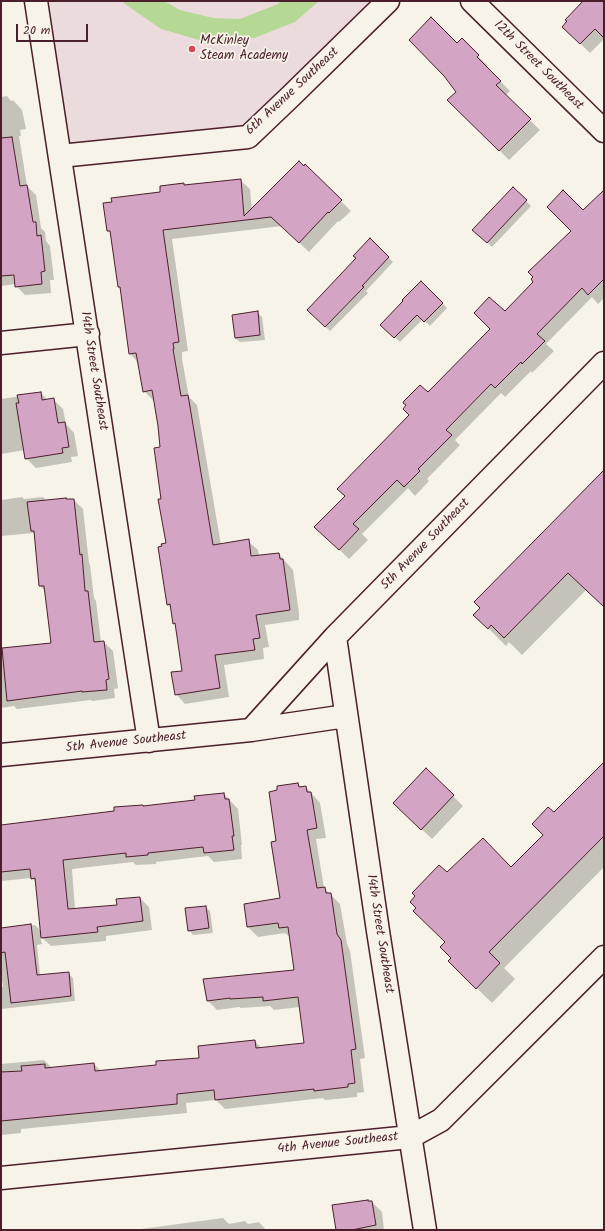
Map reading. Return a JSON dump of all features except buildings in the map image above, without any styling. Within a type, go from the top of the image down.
[{"type":"street","name":"14th Street Southeast","points":[[36,1],[149,741]]},
{"type":"street","name":"6th Avenue Southeast","points":[[60,156],[248,136],[388,1]]},
{"type":"street","name":"12th Street Southeast","points":[[472,1],[604,131]]},
{"type":"street","points":[[1,343],[88,334]]},
{"type":"street","name":"5th Avenue Southeast","points":[[251,730],[335,637],[604,363]]},
{"type":"street","name":"14th Street Southeast","points":[[335,637],[378,931],[425,1230]]},
{"type":"street","name":"5th Avenue Southeast","points":[[1,755],[251,730],[346,716]]},
{"type":"street","name":"4th Avenue Southeast","points":[[1,1178],[410,1137],[441,1120],[604,957]]},
{"type":"shaded area","name":"McKinley Steam Academy","points":[[36,1],[388,1],[248,137],[60,156]]},
{"type":"green space","points":[[123,1],[164,1],[180,10],[213,18],[240,19],[278,4],[281,1],[319,1],[295,22],[254,38],[206,42],[161,29],[125,4]]},
{"type":"place","name":"McKinley Steam Academy","points":[[192,49]]}]
